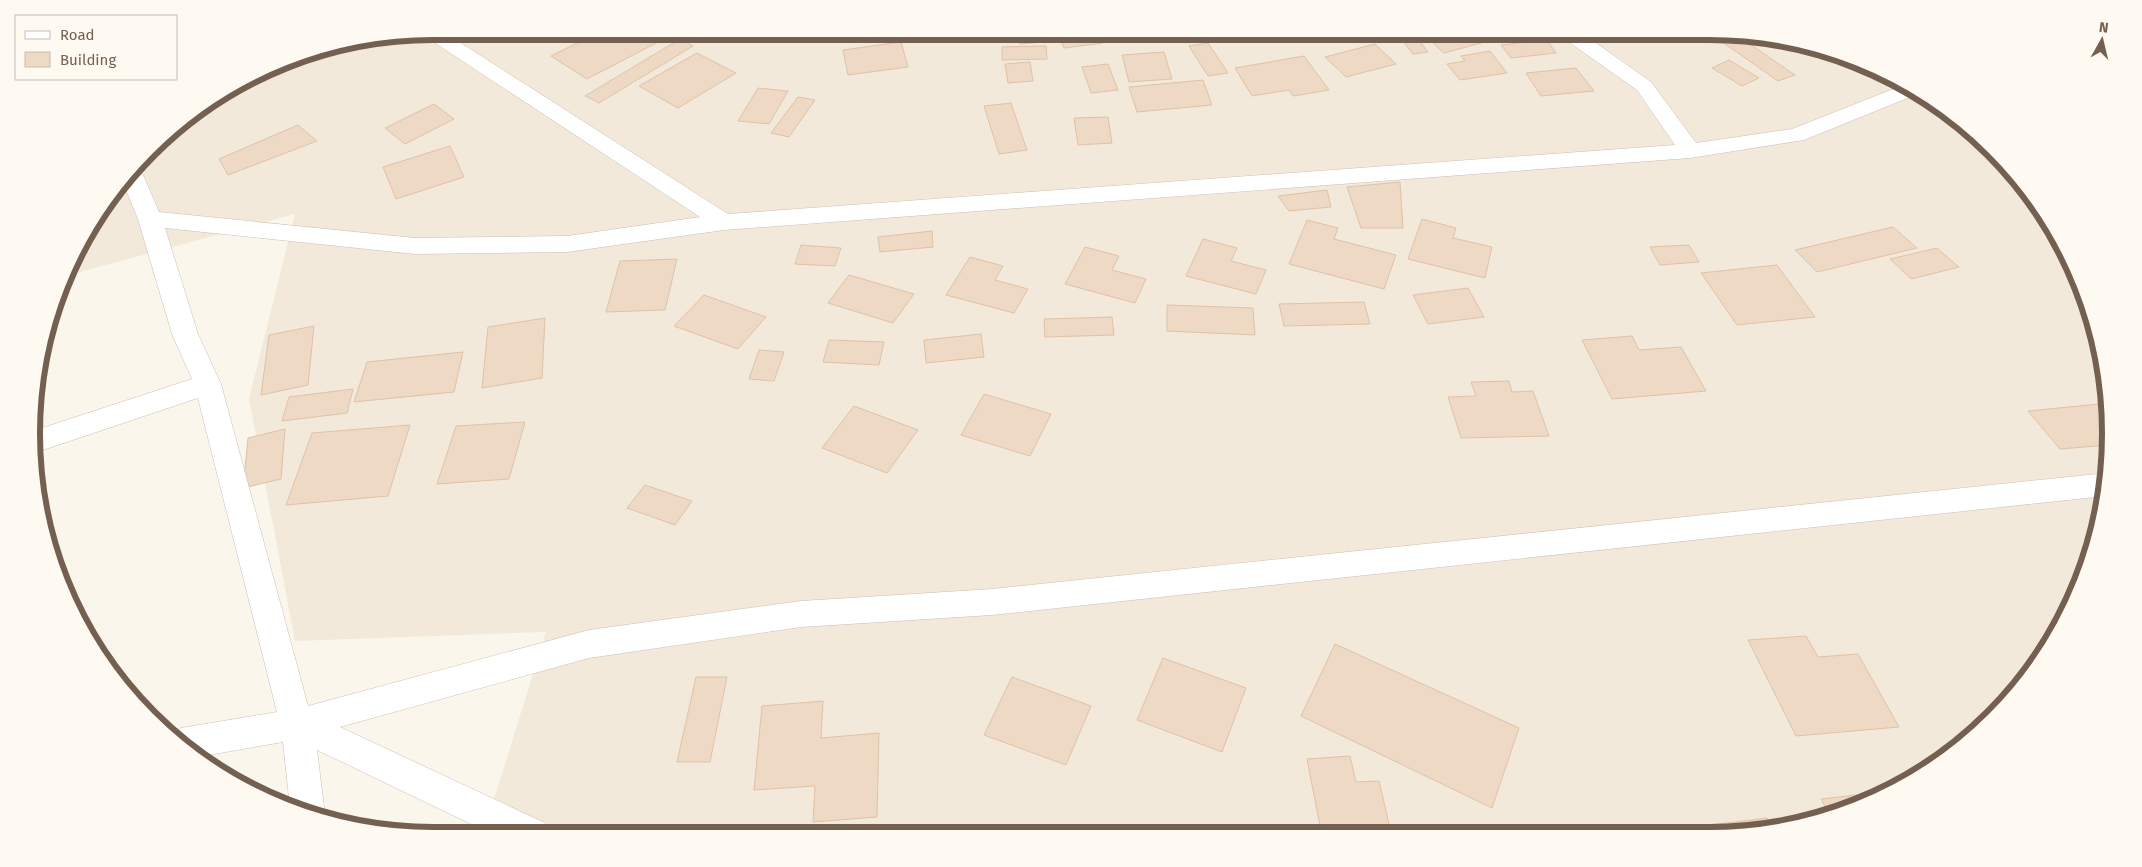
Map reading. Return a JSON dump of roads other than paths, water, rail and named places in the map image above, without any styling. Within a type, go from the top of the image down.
[{"type":"street","points":[[440,40],[724,222]]},
{"type":"street","points":[[1579,40],[1644,86],[1690,151]]},
{"type":"street","points":[[150,219],[416,246],[567,244],[724,222],[1690,151],[1796,135],[1904,92]]},
{"type":"street","points":[[134,179],[150,219],[185,334],[208,384],[296,724],[307,806]]},
{"type":"street","points":[[40,440],[208,384]]},
{"type":"street","points":[[190,742],[296,724],[589,644],[802,614],[992,602],[2099,485]]},
{"type":"street","points":[[296,724],[515,827]]}]
